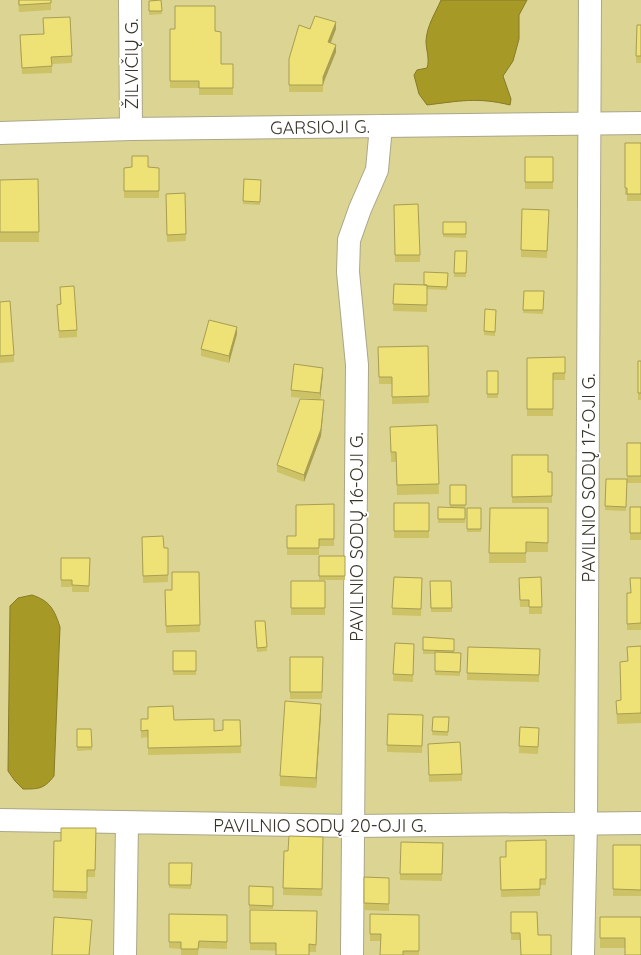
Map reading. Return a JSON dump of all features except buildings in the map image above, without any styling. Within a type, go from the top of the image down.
[{"type":"street","name":"ŽILVIČIŲ G.","points":[[130,0],[131,129]]},
{"type":"street","name":"PAVILNIO SODŲ 17-OJI G.","points":[[583,955],[586,823],[591,124],[590,0]]},
{"type":"street","name":"GARSIOJI G.","points":[[0,133],[131,129],[641,123]]},
{"type":"street","name":"PAVILNIO SODŲ 16-OJI G.","points":[[352,955],[357,365],[348,272],[349,240],[377,170],[380,126]]},
{"type":"street","name":"PAVILNIO SODŲ 20-OJI G.","points":[[0,820],[354,826],[641,823]]},
{"type":"street","points":[[125,955],[127,823]]},
{"type":"shaded area","points":[[0,0],[641,0],[641,955],[0,955]]},
{"type":"shaded area","points":[[441,0],[527,0],[519,15],[519,39],[513,61],[503,76],[511,99],[510,105],[478,100],[427,105],[419,94],[414,75],[417,70],[427,68],[427,35]]},
{"type":"shaded area","points":[[32,595],[51,606],[60,627],[54,776],[47,784],[41,787],[23,789],[8,771],[10,606],[18,598]]}]
